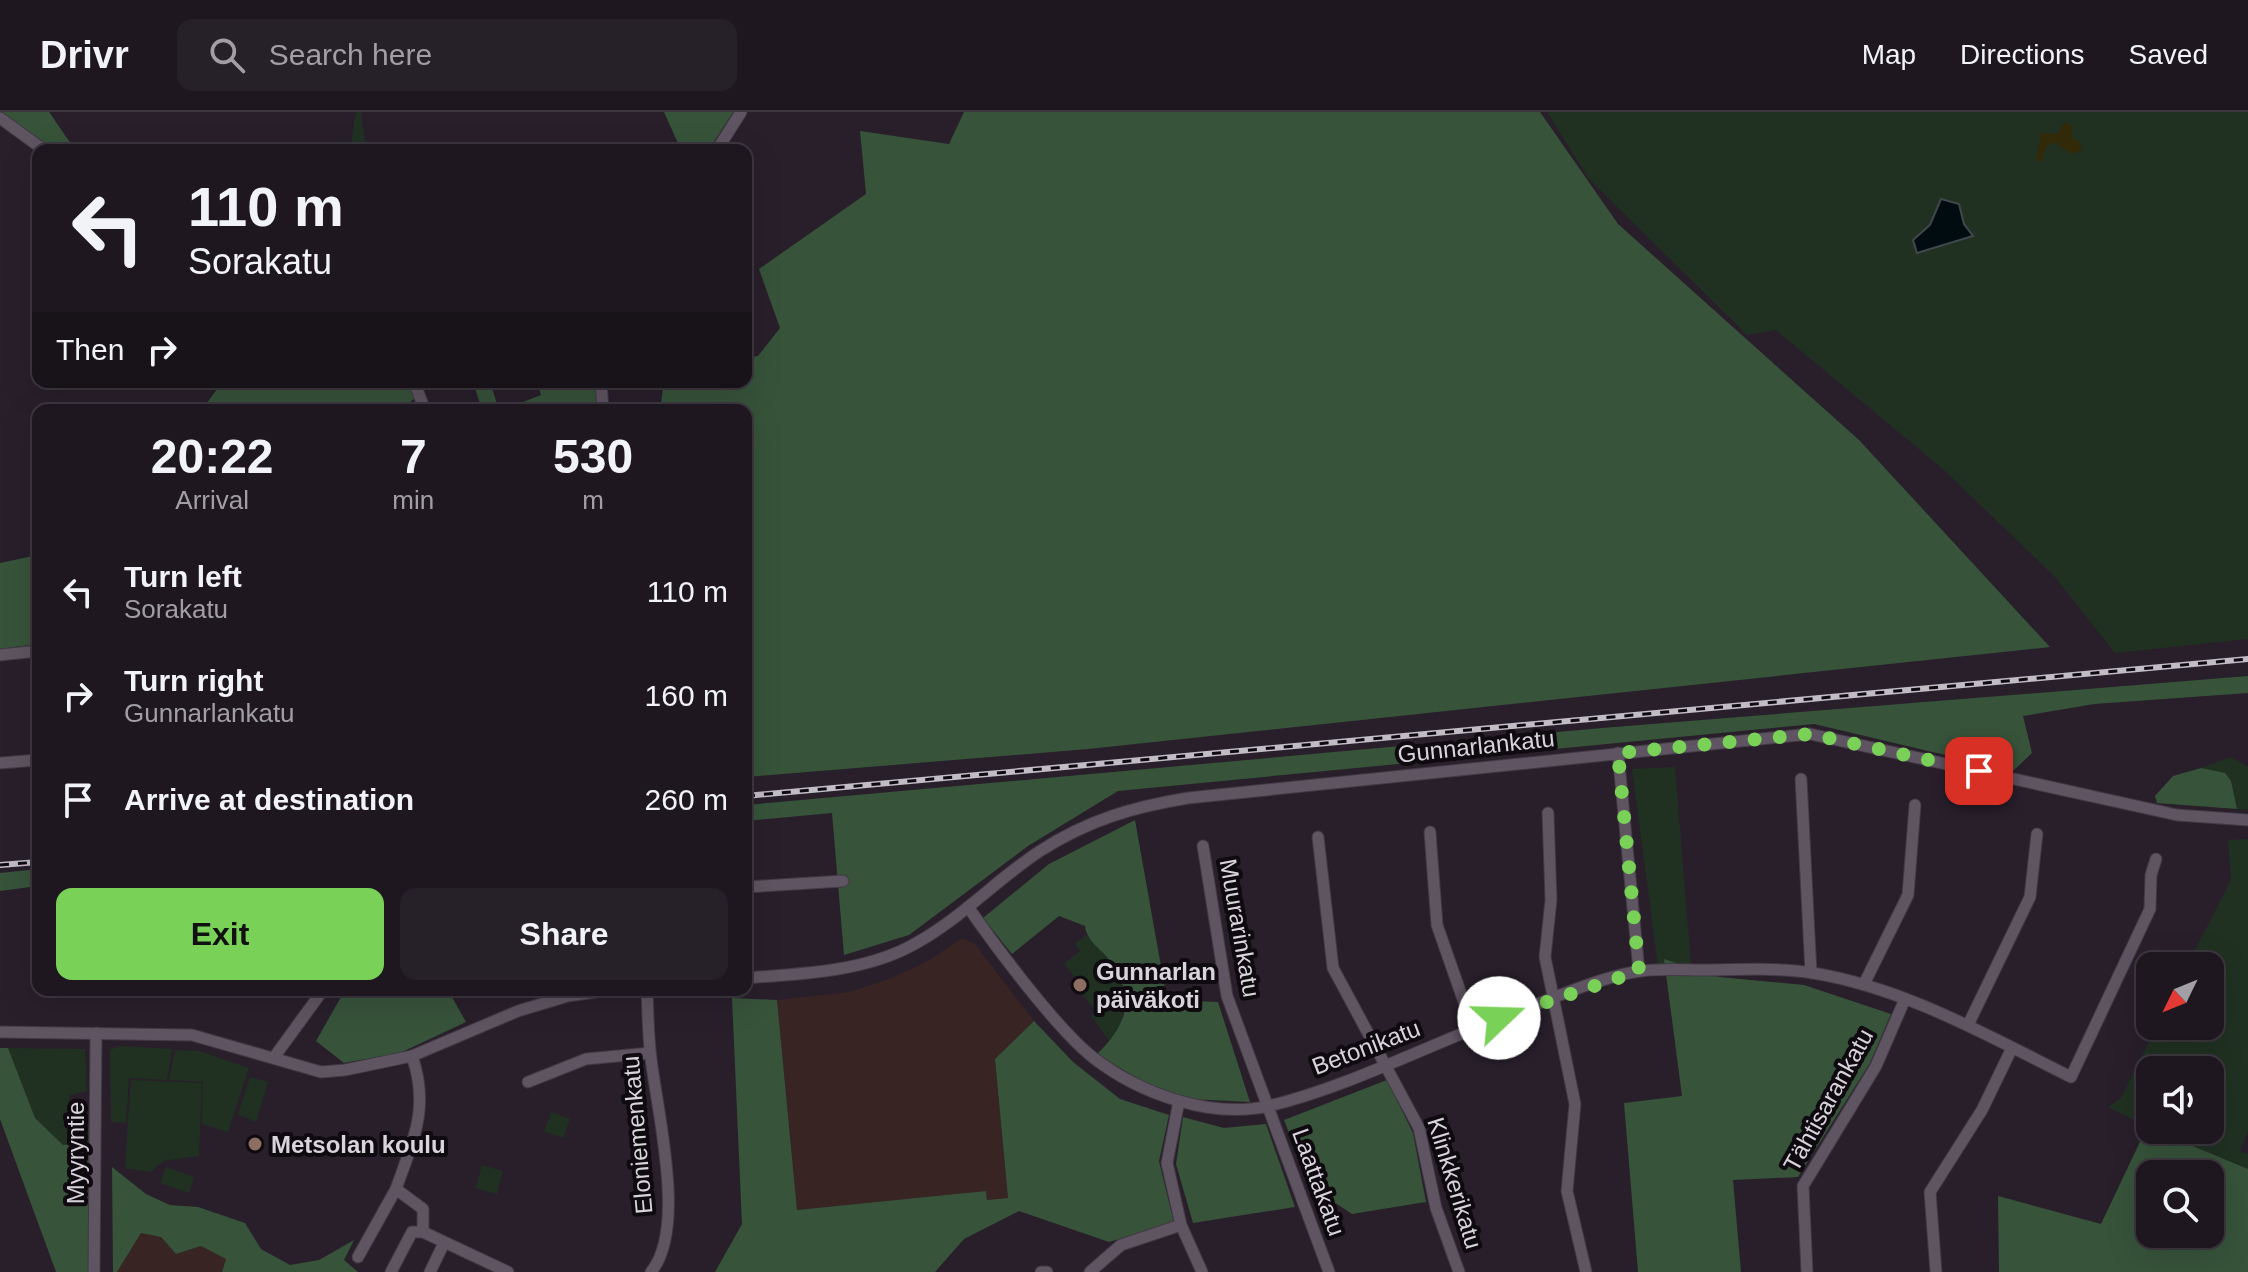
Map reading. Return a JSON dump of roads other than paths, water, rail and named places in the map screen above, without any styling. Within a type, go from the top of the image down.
[{"type":"street","points":[[721,144],[741,112]]},
{"type":"street","points":[[0,118],[36,144]]},
{"type":"street","points":[[0,655],[32,652]]},
{"type":"street","name":"Gunnarlankatu","points":[[752,978],[806,973],[886,957],[924,939],[1041,851],[1127,809],[1188,798],[1810,734],[2177,815],[2248,820]]},
{"type":"street","points":[[1618,753],[1639,971]]},
{"type":"street","points":[[0,763],[32,760]]},
{"type":"street","points":[[1801,779],[1811,973]]},
{"type":"street","points":[[1864,984],[1908,895],[1915,805]]},
{"type":"street","points":[[1548,813],[1551,900],[1545,957],[1575,1104],[1567,1191],[1586,1272]]},
{"type":"street","points":[[1430,832],[1437,925],[1473,1028]]},
{"type":"street","points":[[1968,1025],[2030,897],[2037,834]]},
{"type":"street","name":"Klinkkerikatu","points":[[1318,837],[1333,968],[1419,1128],[1436,1208],[1459,1272]]},
{"type":"street","name":"Muurarinkatu","points":[[1203,846],[1227,996],[1268,1106]]},
{"type":"street","name":"Betonikatu","points":[[968,907],[1043,1002],[1093,1058],[1134,1082],[1179,1101],[1219,1110],[1268,1106],[1384,1066],[1552,998],[1639,971],[1748,969],[1811,973],[1864,984],[1968,1025],[2071,1077],[2150,909],[2151,875],[2156,859]]},
{"type":"street","points":[[752,887],[843,881]]},
{"type":"street","points":[[275,1056],[319,996]]},
{"type":"street","points":[[0,1032],[192,1035],[275,1056],[321,1072],[412,1056],[518,1011],[568,996]]},
{"type":"street","name":"Eloniemenkatu","points":[[647,996],[650,1053],[669,1201],[666,1237],[651,1272]]},
{"type":"street","name":"Tähtisarankatu","points":[[1807,1272],[1803,1186],[1876,1066],[1905,999]]},
{"type":"street","name":"Myyryntie","points":[[94,1272],[96,1033]]},
{"type":"street","points":[[1936,1272],[1930,1192],[1982,1110],[2012,1048]]},
{"type":"street","points":[[528,1082],[586,1059],[650,1053]]},
{"type":"street","points":[[358,1257],[396,1189],[420,1119],[422,1091],[412,1056]]},
{"type":"street","points":[[1179,1101],[1167,1163],[1181,1225],[1202,1272]]},
{"type":"street","name":"Laattakatu","points":[[1268,1106],[1329,1272]]},
{"type":"street","points":[[396,1189],[423,1209],[423,1232]]},
{"type":"street","points":[[1090,1272],[1121,1245],[1181,1225]]},
{"type":"street","points":[[391,1272],[412,1232],[423,1232],[508,1272]]},
{"type":"street","points":[[430,1272],[444,1243]]},
{"type":"street","points":[[1041,1272],[1047,1272]]},
{"type":"railway","points":[[752,795],[2248,659]]},
{"type":"railway","points":[[0,865],[32,862]]},
{"type":"place","name":"Gunnarlan päiväkoti","points":[[1080,985]]},
{"type":"place","name":"Metsolan koulu","points":[[255,1144]]}]
